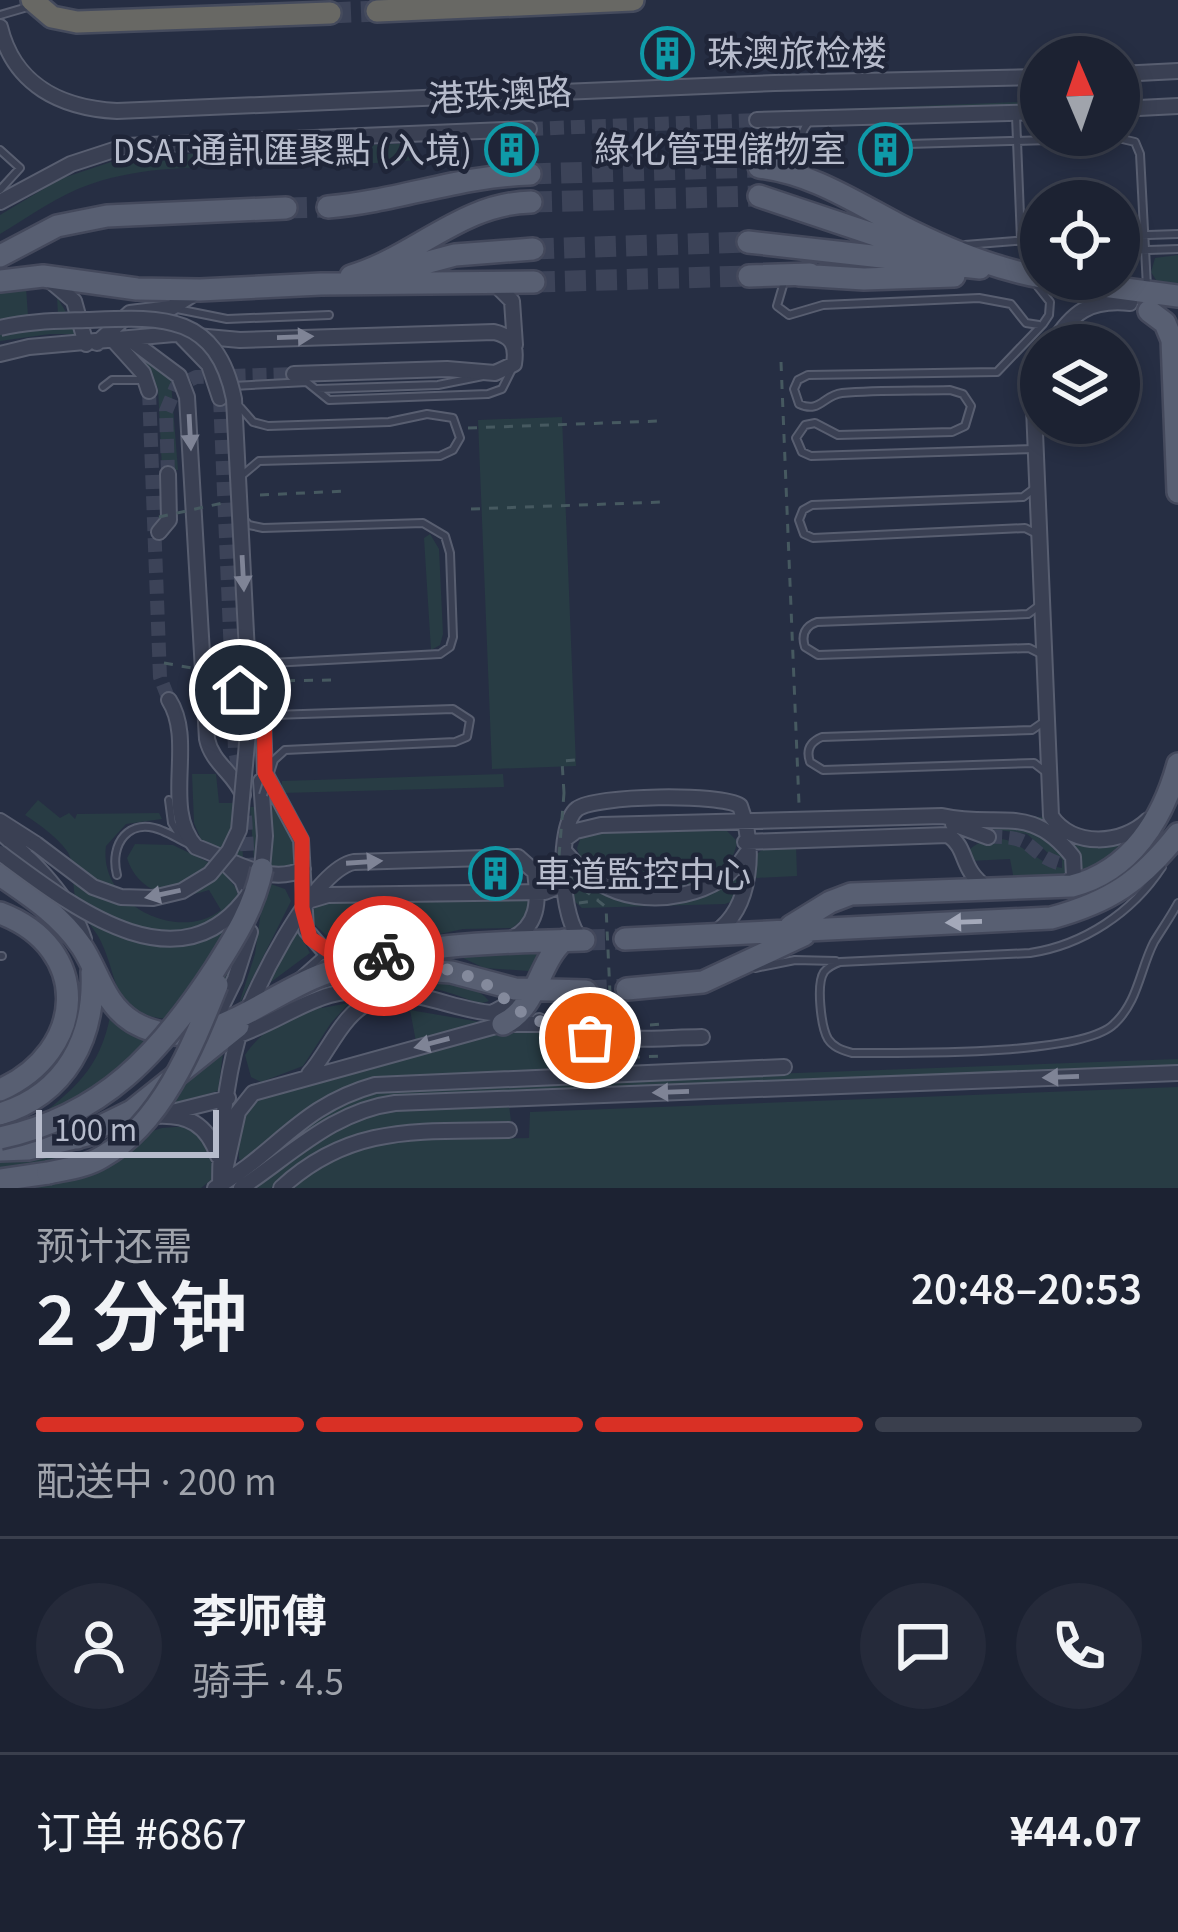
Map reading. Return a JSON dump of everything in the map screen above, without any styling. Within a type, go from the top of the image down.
[{"type":"highway","points":[[377,11],[633,0]]},
{"type":"highway","points":[[34,2],[52,17],[77,22],[330,13]]},
{"type":"main road","points":[[839,252],[820,241],[784,190],[759,167],[825,186],[921,235],[1020,269]]},
{"type":"main road","points":[[328,207],[388,201],[466,179],[530,174]]},
{"type":"main road","points":[[825,186],[778,233],[754,242],[1020,274]]},
{"type":"main road","points":[[759,196],[976,268]]},
{"type":"main road","points":[[321,284],[398,258],[477,210],[532,202]]},
{"type":"main road","points":[[0,256],[57,226],[107,216],[286,208]]},
{"type":"main road","points":[[321,284],[455,255],[533,249]]},
{"type":"main road","points":[[749,276],[924,262]]},
{"type":"main road","points":[[795,275],[1020,278]]},
{"type":"main road","points":[[0,281],[44,276],[152,290],[534,282]]},
{"type":"main road","points":[[1178,296],[1156,311],[1173,353],[1178,492]]},
{"type":"main road","points":[[785,930],[850,894],[1070,883],[1102,874],[1135,849],[1164,803],[1178,764]]},
{"type":"main road","points":[[625,938],[1051,917],[1115,895],[1178,836]]},
{"type":"main road","points":[[0,1180],[86,1165],[129,1137],[151,1113],[187,1054],[244,933],[262,869]]},
{"type":"main road","points":[[0,875],[58,918],[122,1014],[140,1025],[161,1031],[243,1020]]},
{"type":"main road","points":[[987,888],[1051,917]]},
{"type":"main road","points":[[0,913],[22,921],[49,944],[68,989],[63,1028],[51,1053],[31,1073],[0,1090]]},
{"type":"main road","points":[[627,989],[703,982],[796,937],[839,926]]},
{"type":"main road","points":[[0,1138],[76,1112],[125,1078],[168,1038],[244,933]]},
{"type":"main road","points":[[77,1138],[132,1111],[243,1020],[333,961],[449,944],[574,940]]},
{"type":"main road","points":[[512,1014],[534,990],[546,961],[574,940]]},
{"type":"main road","points":[[384,956],[534,990],[586,991]]},
{"type":"main road","points":[[333,961],[451,972]]},
{"type":"main road","points":[[0,1114],[32,1101],[61,1079],[79,1051],[92,1008],[91,965]]},
{"type":"main road","points":[[0,1152],[77,1138],[155,1116]]},
{"type":"street","name":"港珠澳路","points":[[0,27],[13,61],[39,89],[74,106],[117,112],[791,82],[1020,77]]},
{"type":"street","points":[[1140,73],[1178,71]]},
{"type":"street","points":[[1140,108],[1178,106]]},
{"type":"street","points":[[757,120],[1020,112]]},
{"type":"street","points":[[0,202],[71,164],[126,146],[529,129]]},
{"type":"street","points":[[44,276],[74,301],[91,344]]},
{"type":"street","points":[[304,381],[447,369],[492,373],[514,364],[512,302],[492,282]]},
{"type":"street","points":[[91,344],[133,312],[171,308],[200,290]]},
{"type":"street","points":[[1065,324],[1082,309],[1106,302],[1156,311]]},
{"type":"street","points":[[0,328],[28,322],[165,318],[189,329],[226,369],[225,397],[239,478],[250,711],[262,795],[262,869],[243,902],[215,928],[166,939],[128,932],[95,916],[0,853]]},
{"type":"street","points":[[0,354],[29,347],[178,334],[240,340],[494,332],[509,337],[515,346]]},
{"type":"street","points":[[178,334],[203,356],[225,397]]},
{"type":"street","points":[[132,341],[178,376],[187,397],[208,746],[238,784],[244,801]]},
{"type":"street","points":[[115,342],[149,387]]},
{"type":"street","points":[[1036,444],[1051,816],[1058,826],[1082,837],[1108,839],[1144,825],[1164,803]]},
{"type":"street","points":[[159,525],[169,520],[168,474]]},
{"type":"street","points":[[233,700],[249,687],[262,694],[268,785],[297,826],[310,938],[333,961]]},
{"type":"street","points":[[170,700],[177,719],[184,828],[197,847],[238,873],[251,903]]},
{"type":"street","points":[[0,821],[81,880],[121,897],[153,898],[195,884],[220,864],[239,830],[250,711]]},
{"type":"street","points":[[574,940],[565,904],[565,846],[569,818],[578,808],[599,802],[725,798],[740,806],[744,820],[744,898],[725,926],[710,935]]},
{"type":"street","points":[[942,816],[968,832],[988,837],[968,844],[963,855]]},
{"type":"street","points":[[565,846],[592,826],[942,816],[967,821],[1032,821],[1075,862],[1065,904],[1051,917]]},
{"type":"street","points":[[804,818],[815,839]]},
{"type":"street","points":[[0,832],[29,858],[73,914],[91,965]]},
{"type":"street","points":[[745,848],[815,839],[948,835],[956,839],[969,874],[987,888]]},
{"type":"street","points":[[565,846],[605,887],[653,896],[703,888],[729,874],[745,848]]},
{"type":"street","points":[[197,847],[277,877],[303,869]]},
{"type":"street","points":[[218,1187],[243,1020],[305,904],[332,871],[354,862],[518,857],[535,872],[537,892],[532,924],[508,940]]},
{"type":"street","points":[[305,904],[328,896],[537,892],[565,884]]},
{"type":"street","points":[[161,1031],[204,1019],[224,1002],[244,933]]},
{"type":"street","points":[[481,980],[512,1014]]},
{"type":"street","points":[[243,1020],[323,994],[355,989],[406,992],[604,1039],[702,1036]]},
{"type":"street","points":[[306,1076],[350,1016],[374,998],[406,992]]},
{"type":"street","points":[[224,1002],[243,1020]]},
{"type":"street","points":[[218,1187],[230,1158],[238,1112],[254,1093],[512,1014]]},
{"type":"street","points":[[234,1062],[247,1083],[269,1086]]},
{"type":"street","points":[[218,1187],[260,1158],[308,1114],[375,1085],[784,1067]]},
{"type":"street","points":[[242,1188],[334,1121],[395,1102],[1178,1073]]},
{"type":"street","points":[[155,1116],[228,1098]]},
{"type":"street","points":[[155,1116],[191,1119],[209,1136],[219,1161]]},
{"type":"street","points":[[281,1188],[335,1149],[373,1136],[509,1130]]},
{"type":"lane","points":[[0,15],[34,2]]},
{"type":"lane","points":[[1016,112],[1020,215]]},
{"type":"lane","points":[[816,118],[801,136],[803,166],[825,186]]},
{"type":"lane","points":[[908,144],[1118,138],[1135,142],[1140,154],[1144,277],[1156,311]]},
{"type":"lane","points":[[0,150],[20,168],[0,190]]},
{"type":"lane","points":[[1140,235],[1178,233]]},
{"type":"lane","points":[[921,235],[952,245],[1020,240]]},
{"type":"lane","points":[[1140,250],[1178,249]]},
{"type":"lane","points":[[795,275],[780,287],[776,298],[779,310],[789,315],[823,305],[979,298],[1011,304],[1027,323],[1043,324],[1049,315],[1049,300]]},
{"type":"lane","points":[[152,290],[171,308],[227,319],[329,315]]},
{"type":"lane","points":[[1020,348],[997,372],[808,375],[794,389],[800,404],[809,408],[836,393],[950,389],[963,394],[971,406],[965,426],[952,432],[838,436],[810,423],[796,438],[806,455],[1036,449]]},
{"type":"lane","points":[[239,478],[260,461],[440,455],[453,450],[460,439],[453,418],[442,413],[389,422],[268,426],[244,415],[225,397],[234,385],[304,381],[323,397],[337,400],[492,394],[510,378],[514,364]]},
{"type":"lane","points":[[103,387],[112,380],[140,379],[149,387]]},
{"type":"lane","points":[[1037,483],[1023,497],[812,505],[799,520],[804,534],[813,538],[1024,528],[1039,542]]},
{"type":"lane","points":[[240,507],[249,525],[263,528],[423,523],[445,536],[450,553],[454,637],[440,654],[271,662],[248,682],[256,707],[274,715],[453,709],[470,720],[467,737],[455,742],[285,750],[274,760],[262,795]]},
{"type":"lane","points":[[1042,600],[1028,614],[817,622],[803,638],[808,651],[818,655],[1029,648],[1044,661]]},
{"type":"lane","points":[[1046,716],[1032,730],[822,737],[808,752],[814,766],[823,770],[1034,763],[1048,777]]},
{"type":"lane","points":[[170,800],[172,824],[197,847]]},
{"type":"lane","points":[[117,875],[113,850],[127,834],[158,829],[197,847]]},
{"type":"lane","points":[[703,982],[785,961],[1060,948],[1093,932],[1141,893],[1178,836]]},
{"type":"lane","points":[[840,962],[825,971],[820,985],[826,1036],[838,1049],[863,1053],[1070,1043],[1090,1039],[1119,1020],[1178,903]]},
{"type":"lane","points":[[333,961],[366,938]]},
{"type":"path","points":[[781,362],[804,818]]},
{"type":"path","points":[[468,428],[659,421]]},
{"type":"path","points":[[260,495],[346,491]]},
{"type":"path","points":[[471,509],[662,502]]},
{"type":"path","points":[[159,525],[240,507]]},
{"type":"path","points":[[164,663],[248,682]]},
{"type":"path","points":[[268,681],[332,680]]},
{"type":"path","points":[[576,760],[562,760],[558,869],[607,907],[613,1058],[663,1056]]},
{"type":"path","points":[[565,904],[601,900]]},
{"type":"shaded area","points":[[1020,102],[1020,110],[765,119],[765,112]]},
{"type":"shaded area","points":[[415,143],[416,160],[335,166],[333,151],[280,153],[280,166],[185,168],[114,177],[67,194],[0,234],[0,215],[60,179],[126,157]]},
{"type":"shaded area","points":[[1178,255],[1178,287],[1156,280],[1151,272],[1155,258]]},
{"type":"shaded area","points":[[26,287],[28,316],[58,315],[57,297],[79,334],[0,341],[0,290]]},
{"type":"shaded area","points":[[139,358],[158,366],[171,382],[178,470],[162,470],[158,388]]},
{"type":"shaded area","points":[[562,417],[576,766],[492,769],[478,420]]},
{"type":"shaded area","points":[[430,534],[439,549],[443,634],[440,645],[431,650],[424,538]]},
{"type":"shaded area","points":[[192,774],[216,774],[219,803],[241,803],[243,861],[202,842],[194,823]]},
{"type":"shaded area","points":[[503,774],[504,787],[282,793],[282,781]]},
{"type":"shaded area","points":[[38,800],[60,818],[69,813],[75,819],[77,814],[159,813],[162,819],[126,824],[106,846],[114,885],[127,900],[163,920],[203,919],[221,910],[209,890],[171,895],[149,888],[127,858],[135,844],[173,845],[220,868],[236,888],[244,920],[224,986],[170,1019],[136,1011],[126,1002],[98,936],[81,912],[67,851],[25,815]]},
{"type":"shaded area","points":[[278,806],[295,840],[296,864],[285,868],[254,861],[250,807]]},
{"type":"shaded area","points":[[1036,817],[1047,817],[1100,843],[1134,843],[1110,863],[1081,872],[1075,852]]},
{"type":"shaded area","points":[[1029,825],[1067,856],[1068,879],[1014,880],[1010,859],[969,861],[970,849],[996,839],[1062,868],[1062,859],[1027,834],[970,826]]},
{"type":"shaded area","points":[[724,828],[737,841],[729,862],[711,877],[660,890],[607,881],[588,867],[577,848],[581,837],[592,831]]},
{"type":"shaded area","points":[[796,846],[797,876],[756,878],[757,854],[765,847]]},
{"type":"shaded area","points":[[572,867],[659,900],[742,869],[735,900],[725,904],[582,908],[574,901]]},
{"type":"shaded area","points":[[265,882],[285,889],[291,901],[238,1007],[255,954]]},
{"type":"shaded area","points":[[531,896],[529,914],[512,928],[463,929],[376,948],[369,928],[326,935],[314,924],[313,910],[324,900]]},
{"type":"shaded area","points":[[297,928],[310,953],[271,982],[270,979]]},
{"type":"shaded area","points":[[538,954],[529,971],[484,968],[461,957]]},
{"type":"shaded area","points":[[385,973],[455,982],[489,1001],[479,1004],[398,982],[356,983],[306,996],[247,1026],[277,1004],[312,989]]},
{"type":"shaded area","points":[[349,1003],[303,1066],[261,1082],[251,1077],[245,1055],[268,1030],[318,1004],[322,1008]]},
{"type":"shaded area","points":[[112,1005],[161,1038],[96,1095],[30,1124],[85,1074],[102,1045]]},
{"type":"shaded area","points":[[410,1010],[486,1023],[416,1042]]},
{"type":"shaded area","points":[[527,1025],[571,1037],[572,1072],[446,1074],[381,1081],[313,1106],[243,1162],[239,1159],[245,1117],[261,1098]]},
{"type":"shaded area","points":[[224,1045],[218,1091],[146,1111]]},
{"type":"shaded area","points":[[1178,1059],[1178,1067],[353,1108],[330,1117],[293,1146],[287,1141],[335,1103],[389,1088]]},
{"type":"shaded area","points":[[1178,1087],[1178,1188],[295,1188],[318,1168],[374,1145],[404,1140],[529,1138],[530,1112]]},
{"type":"shaded area","points":[[509,1105],[511,1121],[413,1124],[354,1136],[298,1164],[271,1188],[256,1188],[316,1142],[374,1112]]},
{"type":"shaded area","points":[[188,1126],[210,1157],[211,1180],[201,1188],[0,1188],[0,1160],[87,1151],[162,1128]]},
{"type":"tunnel","points":[[330,13],[377,11]]},
{"type":"tunnel","points":[[529,129],[757,120]]},
{"type":"tunnel","points":[[530,174],[759,167]]},
{"type":"tunnel","points":[[531,202],[759,196]]},
{"type":"tunnel","points":[[286,208],[328,207]]},
{"type":"tunnel","points":[[533,249],[748,242]]},
{"type":"tunnel","points":[[534,282],[749,276]]},
{"type":"tunnel","points":[[168,474],[166,411],[176,387],[196,377],[294,374]]},
{"type":"tunnel","points":[[149,391],[160,677],[169,700]]},
{"type":"tunnel","points":[[220,398],[235,750],[241,782]]},
{"type":"tunnel","points":[[245,816],[250,895]]},
{"type":"tunnel","points":[[988,837],[1016,839],[1061,864]]},
{"type":"tunnel","points":[[584,940],[625,939]]},
{"type":"tunnel","points":[[586,991],[627,989]]},
{"type":"way so far","points":[[384,956],[481,980],[521,1012],[590,1038]]},
{"type":"place","name":"珠澳旅检楼","points":[[668,53]]},
{"type":"place","name":"綠化管理儲物室","points":[[885,149]]},
{"type":"place","name":"DSAT通訊匯聚點 (入境)","points":[[511,150]]},
{"type":"place","name":"車道監控中心","points":[[496,874]]},
{"type":"route","points":[[240,690],[258,690],[264,699],[265,773],[302,840],[302,908],[310,938],[335,955],[384,956]]}]
